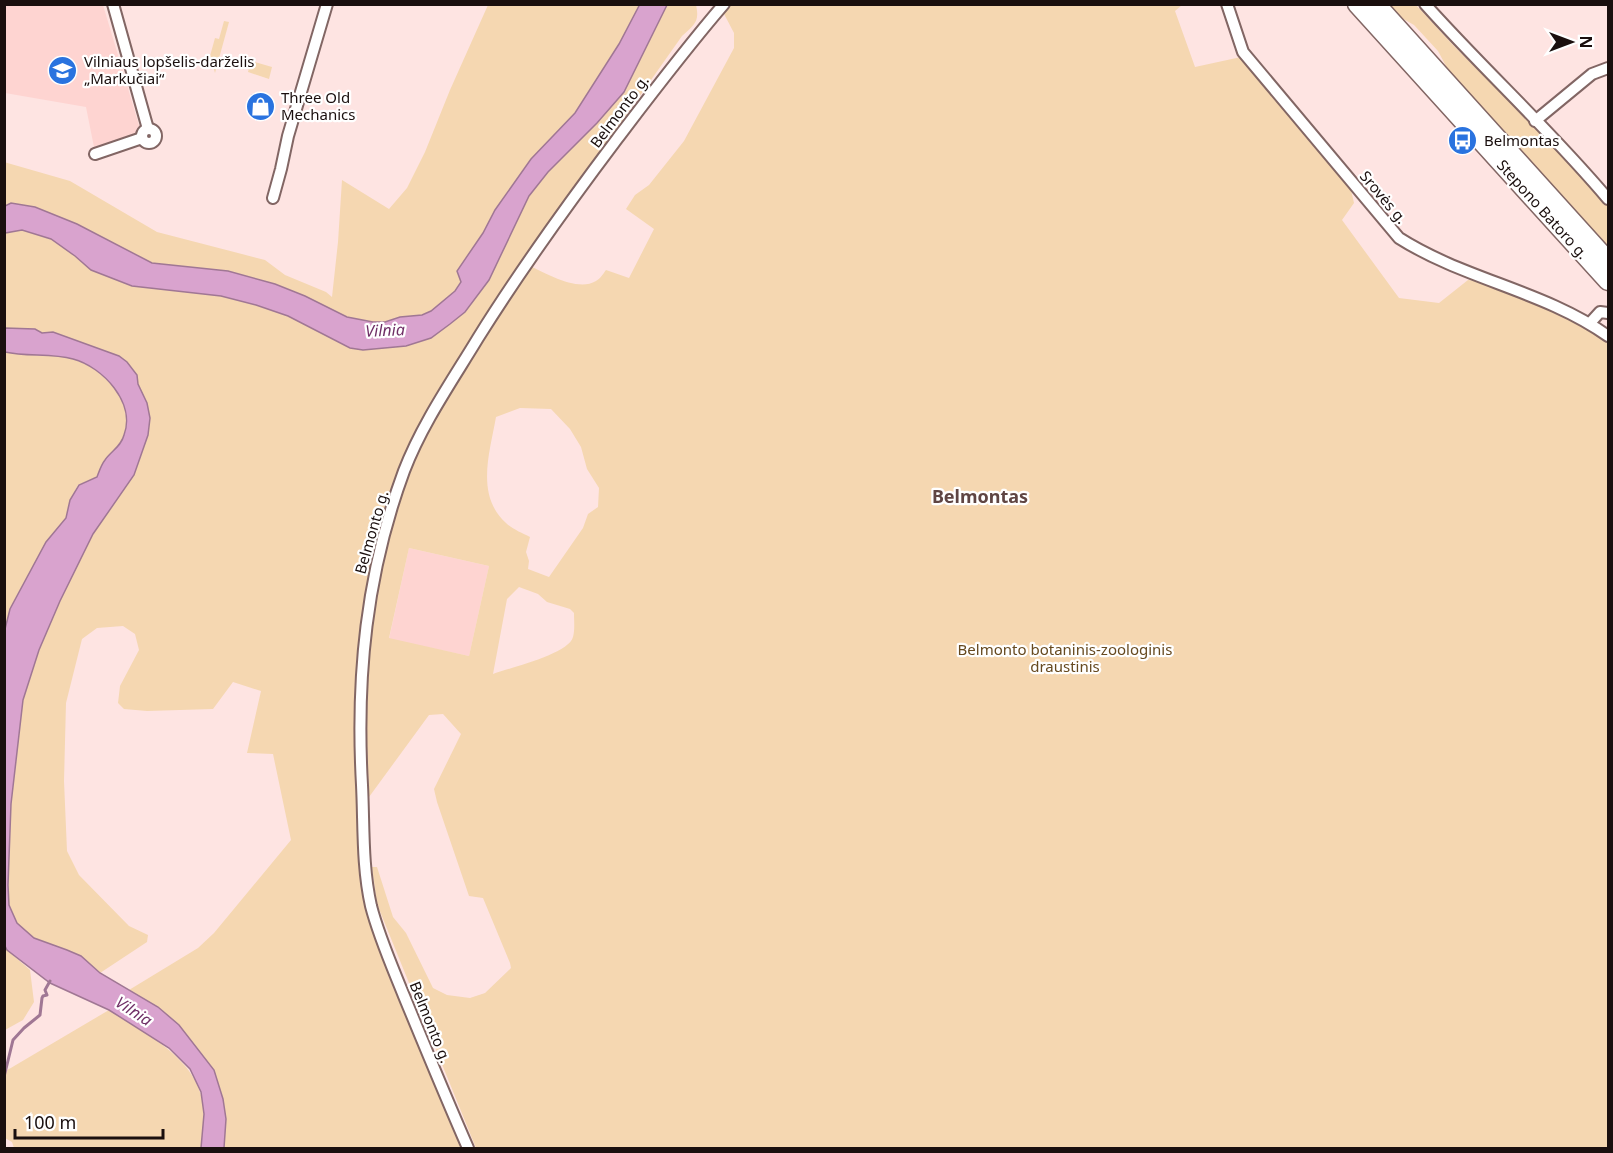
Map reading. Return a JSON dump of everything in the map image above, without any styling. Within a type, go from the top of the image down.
[{"type":"main road","name":"Stepono Batoro g.","points":[[1357,4],[1608,281]]},
{"type":"main road","name":"Stepono Batoro g.","points":[[1376,4],[1608,261]]},
{"type":"street","points":[[94,154],[145,133],[113,4]]},
{"type":"street","points":[[273,198],[288,136],[327,4]]},
{"type":"street","name":"Belmonto g.","points":[[468,1149],[385,949],[368,891],[364,857],[359,740],[363,641],[370,590],[390,513],[405,470],[418,438],[450,382],[512,285],[581,187],[685,49],[724,4]]},
{"type":"street","name":"Srovės g.","points":[[1227,4],[1243,52],[1399,238],[1427,254],[1566,310],[1608,336]]},
{"type":"street","points":[[1425,4],[1470,55],[1576,161],[1608,199]]},
{"type":"street","points":[[1535,121],[1592,74],[1608,68]]},
{"type":"street","points":[[1590,323],[1600,312],[1608,313]]},
{"type":"shaded area","name":"Vilniaus lopšelis-darželis „Markučiai“","points":[[4,5],[103,5],[141,132],[94,147],[86,107],[5,93]]},
{"type":"shaded area","points":[[409,548],[489,566],[469,656],[389,639]]},
{"type":"green space","points":[[488,5],[640,5],[619,44],[575,113],[531,159],[495,210],[483,233],[457,271],[461,282],[455,291],[431,311],[422,315],[400,317],[385,322],[347,317],[275,284],[228,271],[152,263],[77,224],[35,207],[11,203],[5,206],[4,162],[70,181],[157,232],[265,260],[285,275],[326,292],[332,297],[342,180],[389,209],[407,188],[425,152]]},
{"type":"green space","points":[[667,5],[696,5],[695,23],[682,36],[510,280],[422,421],[404,456],[392,491],[363,605],[356,663],[356,715],[357,840],[365,905],[389,977],[461,1148],[224,1148],[226,1119],[158,1007],[129,990],[198,948],[214,933],[291,840],[273,754],[247,753],[261,691],[233,682],[213,709],[147,711],[124,709],[118,703],[120,686],[139,650],[135,634],[123,626],[97,628],[82,639],[66,703],[64,781],[67,851],[79,875],[129,926],[148,935],[147,942],[100,973],[80,956],[34,939],[17,923],[9,905],[11,804],[23,700],[39,650],[93,534],[134,475],[147,403],[138,384],[137,375],[119,356],[53,332],[42,333],[34,329],[5,328],[5,233],[22,230],[51,239],[91,270],[132,286],[221,296],[256,305],[288,316],[350,348],[363,350],[406,346],[489,280],[529,196],[548,172],[624,92]]},
{"type":"green space","name":"Belmonto botaninis-zoologinis draustinis","points":[[729,5],[1182,5],[1175,11],[1195,67],[1241,57],[1351,190],[1354,203],[1342,220],[1399,298],[1439,303],[1468,280],[1504,284],[1608,338],[1608,1148],[476,1148],[377,904],[372,867],[377,867],[393,917],[406,933],[433,988],[447,995],[470,998],[485,993],[511,968],[483,898],[469,896],[437,802],[434,789],[461,734],[443,714],[429,715],[369,797],[365,697],[368,646],[375,598],[398,502],[411,466],[429,428],[491,325],[530,266],[563,281],[580,284],[596,281],[606,270],[629,278],[654,229],[626,209],[635,195],[649,185],[684,141],[734,48],[734,33],[723,12]],"holes":[[[520,408],[551,409],[570,429],[581,447],[587,469],[599,488],[598,507],[588,514],[583,528],[549,577],[528,569],[529,561],[526,552],[530,537],[508,525],[496,512],[488,486],[488,459],[496,417]],[[409,548],[489,566],[469,656],[389,638]],[[519,587],[538,594],[547,602],[570,609],[574,613],[574,634],[569,643],[550,655],[493,674],[507,599]]]},
{"type":"green space","points":[[1385,5],[1416,5],[1585,177],[1608,205],[1608,251],[1456,85],[1438,51],[1414,25],[1391,12]]},
{"type":"green space","points":[[224,21],[229,22],[215,73],[210,56],[215,38],[219,39]]},
{"type":"green space","points":[[251,61],[272,67],[269,79],[248,72]]},
{"type":"green space","points":[[5,352],[65,357],[95,370],[114,388],[121,399],[126,423],[123,439],[107,457],[97,477],[78,485],[70,500],[66,518],[46,542],[10,608],[5,629]]},
{"type":"green space","points":[[4,946],[30,970],[34,1002],[23,1020],[5,1030]]},
{"type":"green space","points":[[109,1010],[167,1049],[183,1063],[195,1080],[202,1099],[205,1121],[201,1148],[14,1148],[12,1142],[5,1138],[4,1072]]},
{"type":"water","name":"Vilnia","points":[[640,4],[667,5],[624,92],[548,172],[529,196],[489,280],[465,312],[431,338],[406,346],[363,350],[350,348],[288,316],[256,305],[221,296],[132,286],[91,270],[51,239],[22,230],[5,233],[5,206],[11,203],[35,207],[77,224],[152,263],[228,271],[275,284],[347,317],[385,322],[400,317],[422,315],[431,311],[455,291],[461,282],[457,271],[483,233],[495,210],[531,159],[575,113],[619,44]]},
{"type":"water","name":"Vilnia","points":[[5,328],[35,329],[42,333],[53,332],[119,356],[137,375],[150,418],[148,435],[134,475],[93,534],[39,650],[23,700],[11,804],[9,905],[17,923],[34,938],[81,956],[100,973],[158,1007],[179,1025],[214,1070],[223,1099],[226,1119],[224,1148],[201,1148],[204,1114],[201,1092],[190,1069],[169,1048],[109,1010],[50,983],[7,950],[5,946],[5,629],[10,609],[46,542],[66,518],[70,500],[79,485],[97,477],[107,457],[123,439],[126,423],[121,399],[114,388],[95,370],[84,363],[65,357],[5,352]]},
{"type":"waterway","points":[[4,1077],[13,1040],[40,1015],[42,998],[47,995],[45,990],[50,981]]},
{"type":"place","name":"Vilniaus lopšelis-darželis „Markučiai“","points":[[63,70]]},
{"type":"place","name":"Three Old Mechanics","points":[[260,106]]},
{"type":"place","name":"Belmontas","points":[[1463,140]]},
{"type":"district","name":"Belmontas","points":[[980,496]]}]
